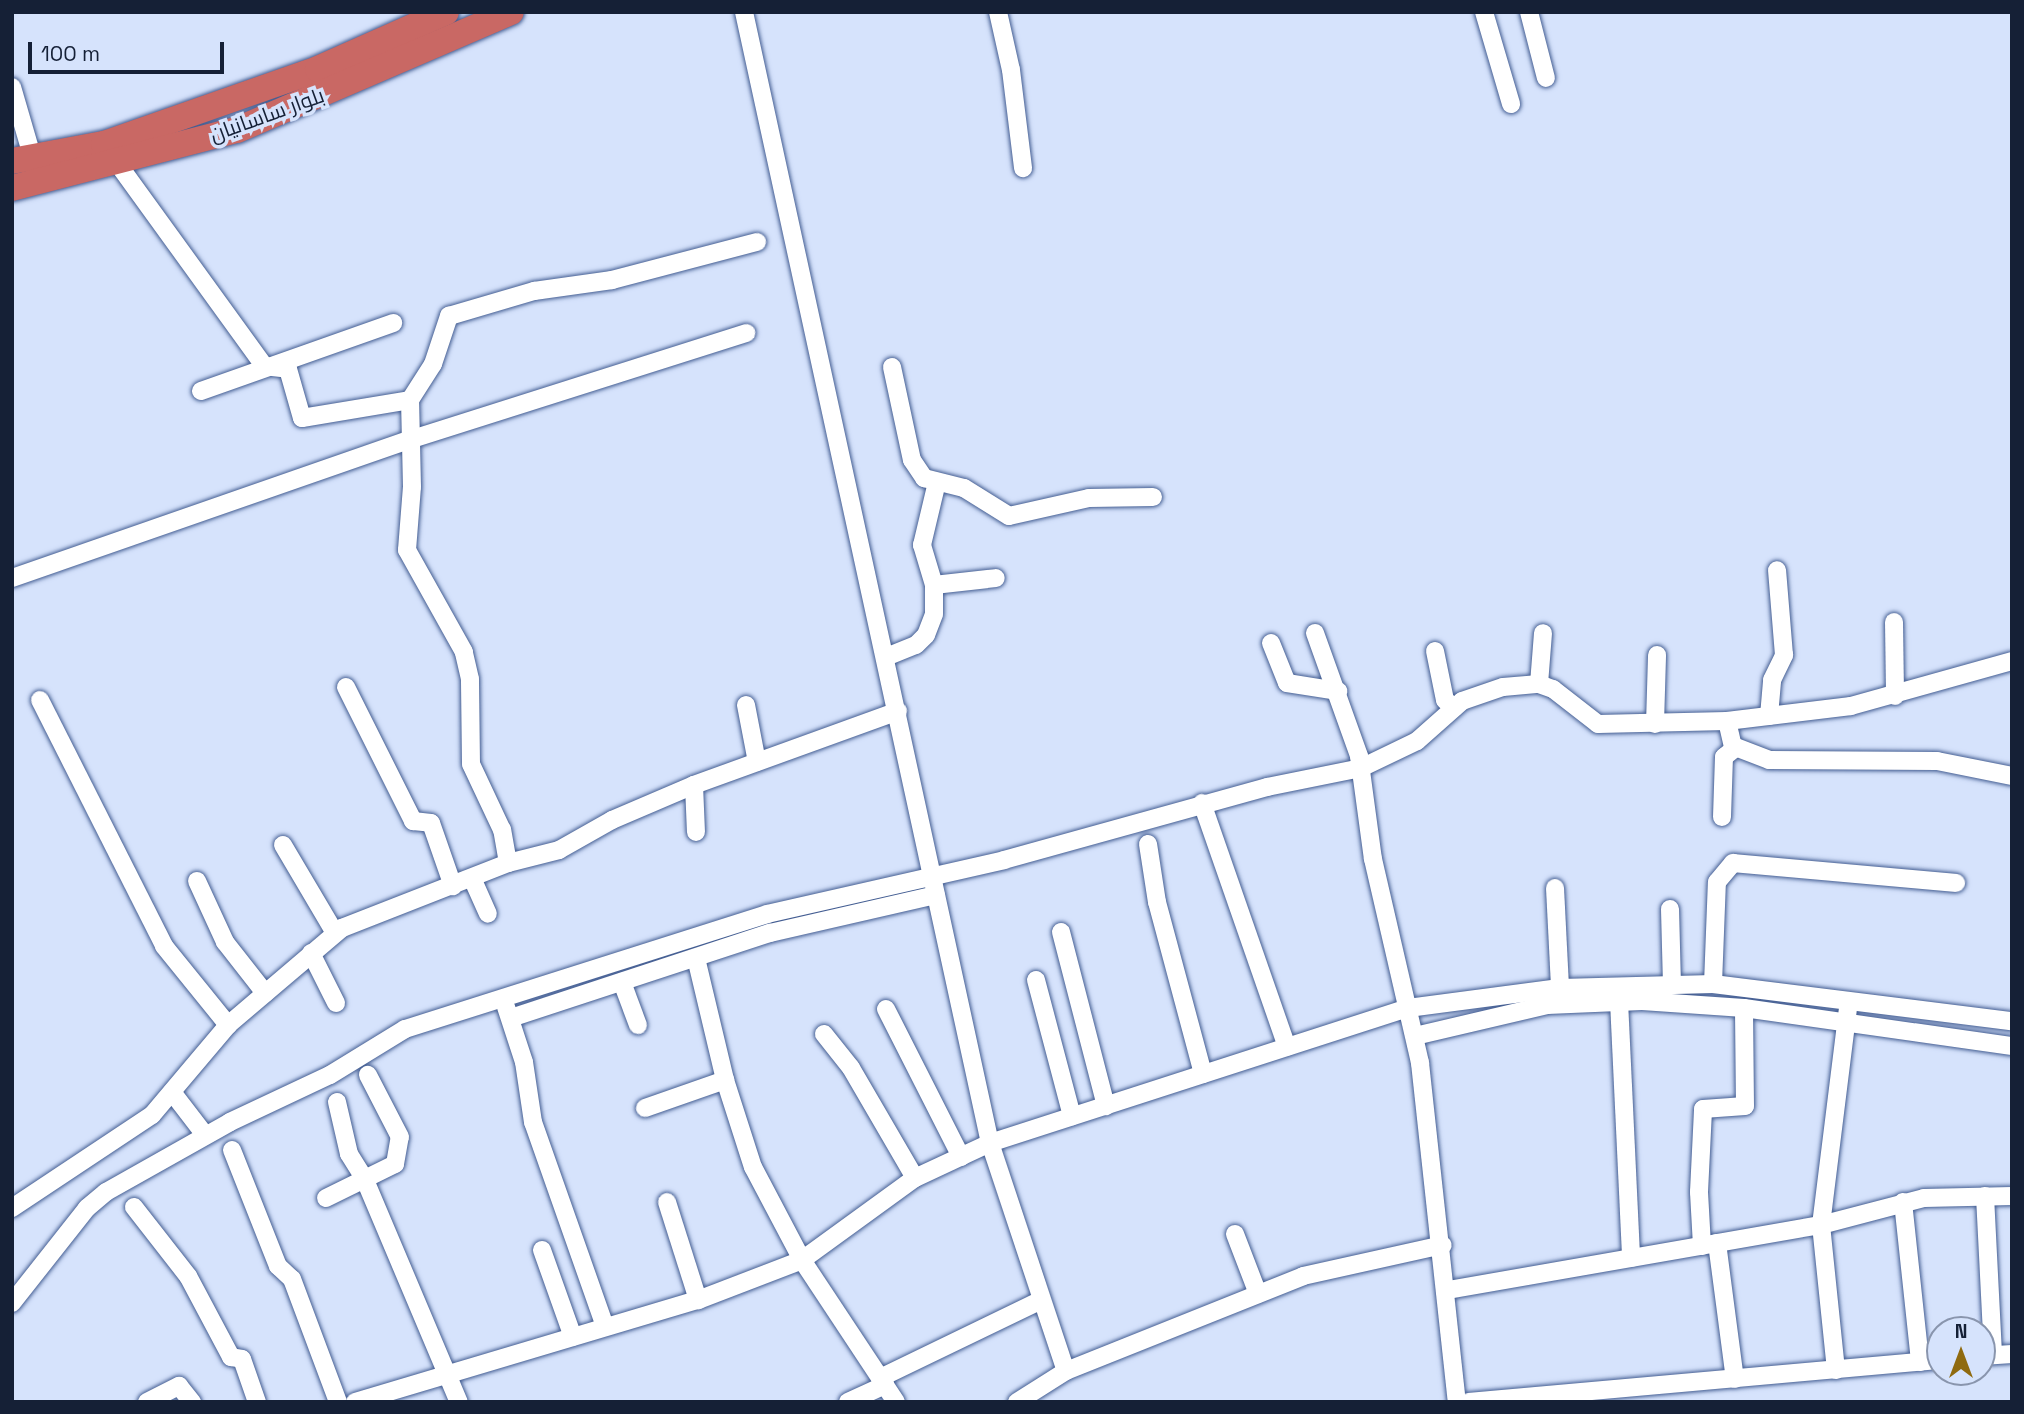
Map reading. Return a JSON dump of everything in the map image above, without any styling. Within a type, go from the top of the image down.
[{"type":"highway","name":"بلوار ساسانیان","points":[[12,188],[111,154],[318,69],[446,12]]},
{"type":"highway","name":"بلوار ساسانیان","points":[[22,159],[111,154],[237,130],[511,12]]},
{"type":"street","points":[[744,12],[990,1143],[1066,1371]]},
{"type":"street","points":[[998,12],[1011,70],[1023,168]]},
{"type":"street","points":[[1484,12],[1511,104]]},
{"type":"street","points":[[1529,12],[1546,78]]},
{"type":"street","points":[[12,87],[22,159]]},
{"type":"street","points":[[111,154],[264,366],[288,369],[302,418],[410,400]]},
{"type":"street","points":[[508,863],[502,830],[471,764],[470,679],[464,652],[407,550],[412,487],[410,400],[433,364],[449,316],[534,291],[612,280],[757,242]]},
{"type":"street","points":[[201,391],[264,366],[393,323]]},
{"type":"street","points":[[12,578],[410,440],[746,333]]},
{"type":"street","points":[[891,367],[912,460],[924,478],[964,488],[1009,516],[1089,498],[1153,497]]},
{"type":"street","points":[[886,657],[916,645],[926,635],[934,614],[934,585],[922,545],[937,482]]},
{"type":"street","points":[[1769,716],[1772,680],[1784,655],[1777,570]]},
{"type":"street","points":[[934,585],[996,578]]},
{"type":"street","points":[[1894,622],[1895,696]]},
{"type":"street","points":[[1315,633],[1338,691],[1361,768],[1373,859],[1415,1035],[1443,1245],[1457,1402]]},
{"type":"street","points":[[1539,684],[1543,633]]},
{"type":"street","points":[[1270,643],[1287,683],[1338,691]]},
{"type":"street","points":[[1434,650],[1445,700],[1454,708]]},
{"type":"street","points":[[1656,724],[1657,655]]},
{"type":"street","points":[[12,1303],[87,1208],[106,1192],[205,1135],[330,1075],[384,1038],[767,914],[932,874],[1004,860],[1202,803],[1361,768],[1417,741],[1454,708],[1503,687],[1539,684],[1598,724],[1727,721],[1895,696],[2012,661]]},
{"type":"street","points":[[346,687],[413,821],[431,823],[453,886]]},
{"type":"street","points":[[40,700],[164,946],[228,1025]]},
{"type":"street","points":[[746,705],[757,762]]},
{"type":"street","points":[[12,1208],[152,1115],[228,1025],[335,933],[508,863],[559,850],[612,820],[694,785],[898,711]]},
{"type":"street","points":[[1727,721],[1735,748]]},
{"type":"street","points":[[1735,748],[1769,760],[1937,761],[2012,776]]},
{"type":"street","points":[[1722,817],[1724,757],[1735,748]]},
{"type":"street","points":[[694,785],[696,832]]},
{"type":"street","points":[[1202,803],[1287,1047]]},
{"type":"street","points":[[1148,844],[1157,902],[1203,1074]]},
{"type":"street","points":[[283,845],[335,933]]},
{"type":"street","points":[[1700,1003],[1707,984],[1717,882],[1732,863],[1956,883]]},
{"type":"street","points":[[472,878],[488,914]]},
{"type":"street","points":[[197,881],[225,942],[265,993]]},
{"type":"street","points":[[1555,888],[1560,988]]},
{"type":"street","points":[[511,1018],[821,919],[936,895]]},
{"type":"street","points":[[1670,909],[1672,983]]},
{"type":"street","points":[[1061,932],[1106,1106]]},
{"type":"street","points":[[311,953],[336,1003]]},
{"type":"street","points":[[696,958],[725,1080],[753,1167],[802,1260],[896,1402]]},
{"type":"street","points":[[1036,980],[1072,1116]]},
{"type":"street","points":[[622,982],[638,1025]]},
{"type":"street","points":[[355,1402],[698,1300],[802,1260],[915,1178],[990,1143],[1408,1008],[1560,988],[1672,983],[1707,984],[2012,1021]]},
{"type":"street","points":[[503,1001],[524,1062],[533,1122],[605,1326]]},
{"type":"street","points":[[1836,1370],[1821,1225],[1849,1001]]},
{"type":"street","points":[[1619,1002],[1631,1258]]},
{"type":"street","points":[[1415,1035],[1547,1005],[1700,1003],[1846,1020],[2012,1046]]},
{"type":"street","points":[[1735,1379],[1699,1192],[1703,1109],[1745,1106],[1744,1008]]},
{"type":"street","points":[[886,1009],[961,1157]]},
{"type":"street","points":[[824,1034],[851,1068],[915,1178]]},
{"type":"street","points":[[326,1198],[395,1164],[400,1138],[368,1074]]},
{"type":"street","points":[[645,1108],[725,1080]]},
{"type":"street","points":[[172,1092],[205,1135]]},
{"type":"street","points":[[337,1102],[349,1154],[365,1180],[459,1402]]},
{"type":"street","points":[[232,1150],[278,1266],[292,1279],[338,1402]]},
{"type":"street","points":[[1986,1196],[1988,1316]]},
{"type":"street","points":[[1448,1290],[1821,1225],[1903,1202],[2012,1196]]},
{"type":"street","points":[[667,1202],[698,1300]]},
{"type":"street","points":[[1903,1202],[1920,1362]]},
{"type":"street","points":[[134,1207],[188,1276],[231,1357],[242,1359],[257,1402]]},
{"type":"street","points":[[1235,1234],[1258,1294]]},
{"type":"street","points":[[1017,1402],[1038,1395],[1066,1371],[1258,1294],[1345,1263],[1443,1245]]},
{"type":"street","points":[[542,1250],[573,1337]]},
{"type":"street","points":[[848,1402],[883,1381],[1041,1300]]},
{"type":"street","points":[[1469,1402],[1926,1361]]},
{"type":"street","points":[[147,1402],[179,1386],[192,1402]]}]
